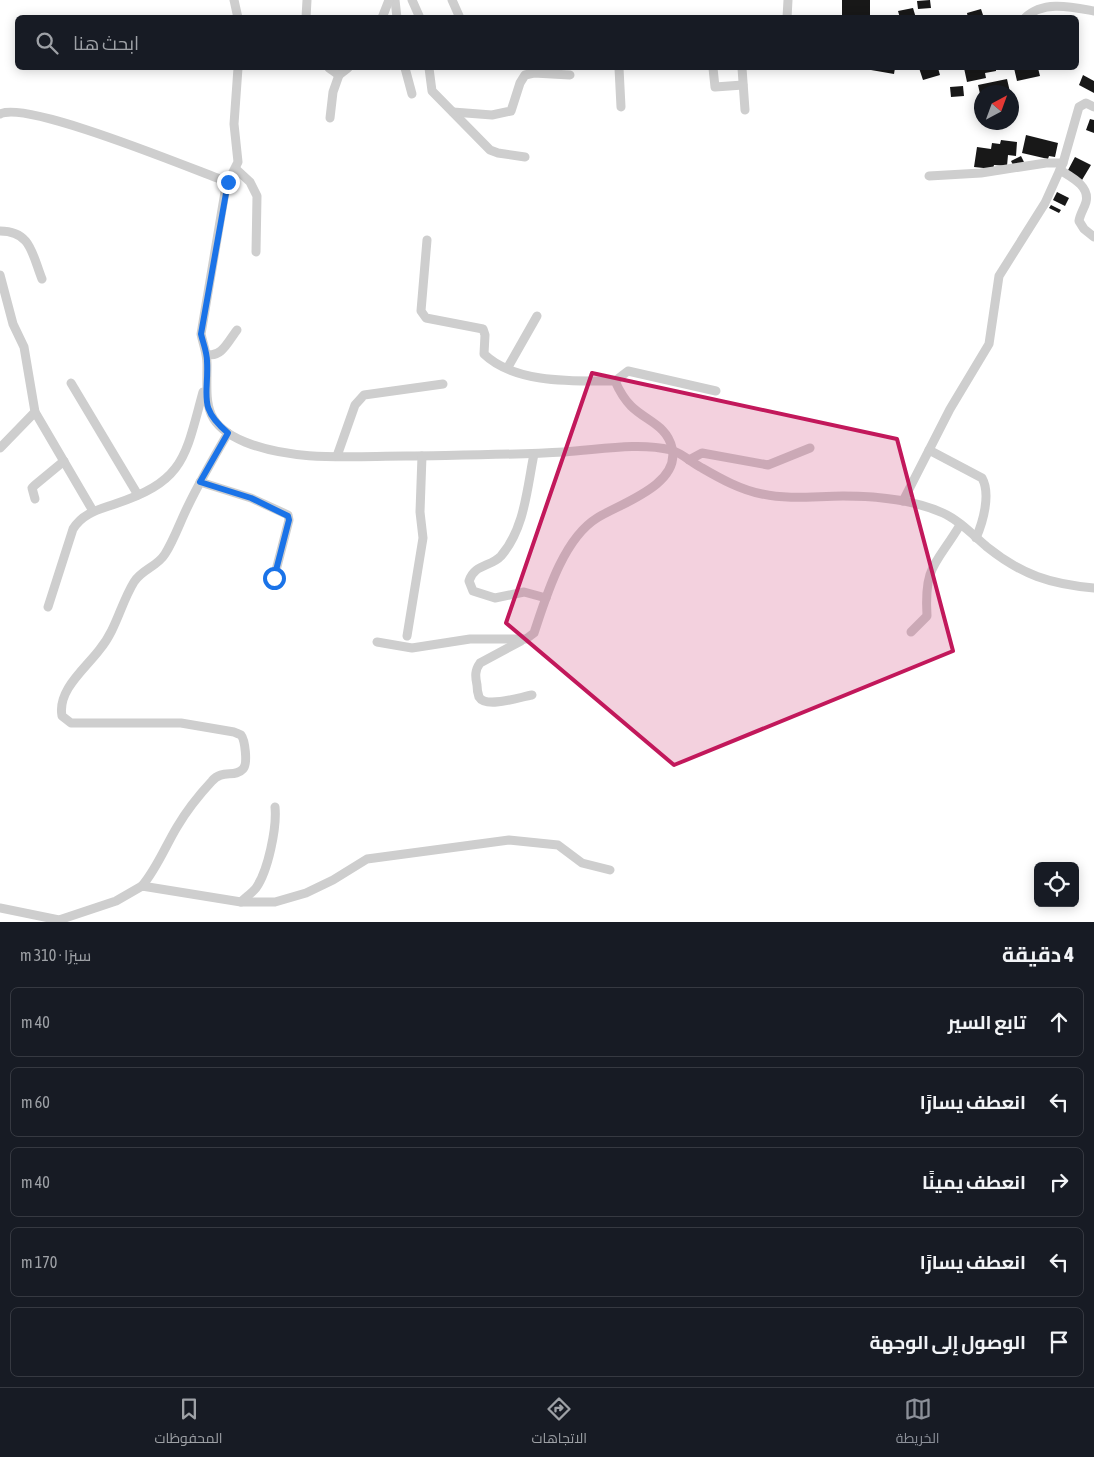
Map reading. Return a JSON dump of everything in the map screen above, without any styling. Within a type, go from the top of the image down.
[{"type":"street","points":[[234,0],[237,15]]},
{"type":"street","points":[[306,15],[308,0]]},
{"type":"street","points":[[383,15],[389,0]]},
{"type":"street","points":[[395,0],[397,15]]},
{"type":"street","points":[[412,0],[419,15]]},
{"type":"street","points":[[452,0],[459,15]]},
{"type":"street","points":[[787,15],[788,0]]},
{"type":"street","points":[[1029,15],[1036,9],[1062,6],[1094,11]]},
{"type":"street","points":[[238,70],[234,124],[238,162],[236,170],[228,182],[201,334],[207,354],[206,382],[209,413],[228,433],[246,442],[271,450],[337,456],[534,454],[626,448],[673,450],[745,490],[766,495],[787,498],[842,496],[890,498],[945,514],[999,556],[1036,578],[1064,586],[1094,588]]},
{"type":"street","points":[[332,70],[339,75]]},
{"type":"street","points":[[330,118],[333,92],[339,75],[345,70]]},
{"type":"street","points":[[406,70],[412,94]]},
{"type":"street","points":[[429,70],[432,91],[494,152],[525,158]]},
{"type":"street","points":[[619,70],[621,107]]},
{"type":"street","points":[[713,70],[714,87],[743,85]]},
{"type":"street","points":[[742,70],[745,110]]},
{"type":"street","points":[[452,112],[492,115],[511,111],[525,75],[570,75]]},
{"type":"street","points":[[904,501],[950,408],[989,344],[996,288],[1004,265],[1045,203],[1062,167],[1079,107],[1086,103],[1094,107]]},
{"type":"street","points":[[0,114],[6,112],[26,114],[87,129],[228,182]]},
{"type":"street","points":[[929,176],[981,173],[1046,163],[1062,167],[1077,181],[1085,192],[1086,200],[1079,221],[1084,229],[1094,237]]},
{"type":"street","points":[[236,170],[250,182],[257,196],[256,252]]},
{"type":"street","points":[[0,231],[13,231],[23,237],[42,279]]},
{"type":"street","points":[[427,240],[422,311],[426,318],[433,321],[477,326],[483,329],[486,335],[484,354],[489,359],[538,378],[566,381],[615,381],[628,371],[716,392]]},
{"type":"street","points":[[0,275],[1,287],[13,324],[24,347],[35,412],[93,511]]},
{"type":"street","points":[[508,367],[537,316]]},
{"type":"street","points":[[207,354],[212,356],[219,354],[237,330]]},
{"type":"street","points":[[532,695],[492,703],[484,702],[479,696],[475,677],[476,668],[480,663],[534,633],[546,598],[573,542],[578,536],[597,518],[630,503],[660,480],[670,467],[673,450],[666,433],[657,424],[632,407],[615,381]]},
{"type":"street","points":[[48,607],[73,529],[80,519],[93,511],[138,495],[170,477],[181,462],[206,382]]},
{"type":"street","points":[[71,383],[138,495]]},
{"type":"street","points":[[337,456],[355,405],[364,395],[443,384]]},
{"type":"street","points":[[0,448],[35,412]]},
{"type":"street","points":[[0,908],[59,920],[116,900],[142,886],[155,868],[178,826],[204,790],[221,774],[235,773],[243,769],[245,763],[241,736],[234,732],[181,723],[71,723],[62,716],[61,709],[62,700],[71,686],[107,639],[136,580],[141,573],[160,561],[166,553],[200,482],[228,433]]},
{"type":"street","points":[[689,460],[702,453],[768,465],[810,448]]},
{"type":"street","points":[[929,450],[982,478],[985,488],[984,511],[976,538]]},
{"type":"street","points":[[534,454],[524,510],[512,538],[501,557],[476,570],[469,581],[473,590],[494,598],[524,592],[546,598]]},
{"type":"street","points":[[407,636],[423,538],[420,512],[422,456]]},
{"type":"street","points":[[35,499],[32,488],[64,461]]},
{"type":"street","points":[[200,482],[251,498],[288,516],[289,520],[274,578]]},
{"type":"street","points":[[911,632],[927,616],[927,586],[933,563],[960,525]]},
{"type":"street","points":[[377,642],[412,648],[470,639],[526,638]]},
{"type":"street","points":[[241,902],[256,888],[260,879],[270,851],[276,818],[275,807]]},
{"type":"street","points":[[142,886],[241,902],[288,900],[333,880],[367,859],[509,840],[558,845],[582,863],[610,870]]},
{"type":"highlighted area","points":[[592,373],[897,439],[953,651],[674,765],[506,623]]},
{"type":"building","points":[[842,0],[870,0],[870,15],[842,15]]},
{"type":"building","points":[[930,0],[931,8],[918,9],[917,1]]},
{"type":"building","points":[[913,8],[915,15],[899,15],[898,11]]},
{"type":"building","points":[[981,9],[983,15],[967,15],[967,13]]},
{"type":"building","points":[[871,70],[895,70],[894,74]]},
{"type":"building","points":[[920,70],[939,70],[940,75],[923,80]]},
{"type":"building","points":[[964,70],[996,70],[985,73],[986,78],[967,82]]},
{"type":"building","points":[[1014,70],[1038,70],[1040,76],[1017,81]]},
{"type":"building","points":[[1083,75],[1094,81],[1094,93],[1079,85]]},
{"type":"building","points":[[1007,79],[1008,85],[978,85]]},
{"type":"building","points":[[963,86],[964,96],[951,97],[950,87]]},
{"type":"building","points":[[1090,119],[1094,120],[1094,133],[1086,130]]},
{"type":"building","points":[[1026,135],[1058,143],[1055,157],[1049,156],[1048,159],[1022,153]]},
{"type":"building","points":[[1001,140],[1017,142],[1016,156],[1008,155],[1007,166],[994,165],[993,169],[974,167],[977,147],[991,149],[992,143],[1000,144]]},
{"type":"building","points":[[1021,156],[1024,162],[1014,167],[1011,161]]},
{"type":"building","points":[[1075,157],[1091,165],[1082,180],[1067,172]]},
{"type":"building","points":[[1057,192],[1069,198],[1065,206],[1053,200]]},
{"type":"building","points":[[1051,205],[1061,210],[1059,213],[1049,208]]},
{"type":"route","points":[[228,182],[201,334],[207,354],[206,403],[209,413],[228,433],[200,482],[251,498],[284,512],[288,516],[289,520],[274,578]]}]
